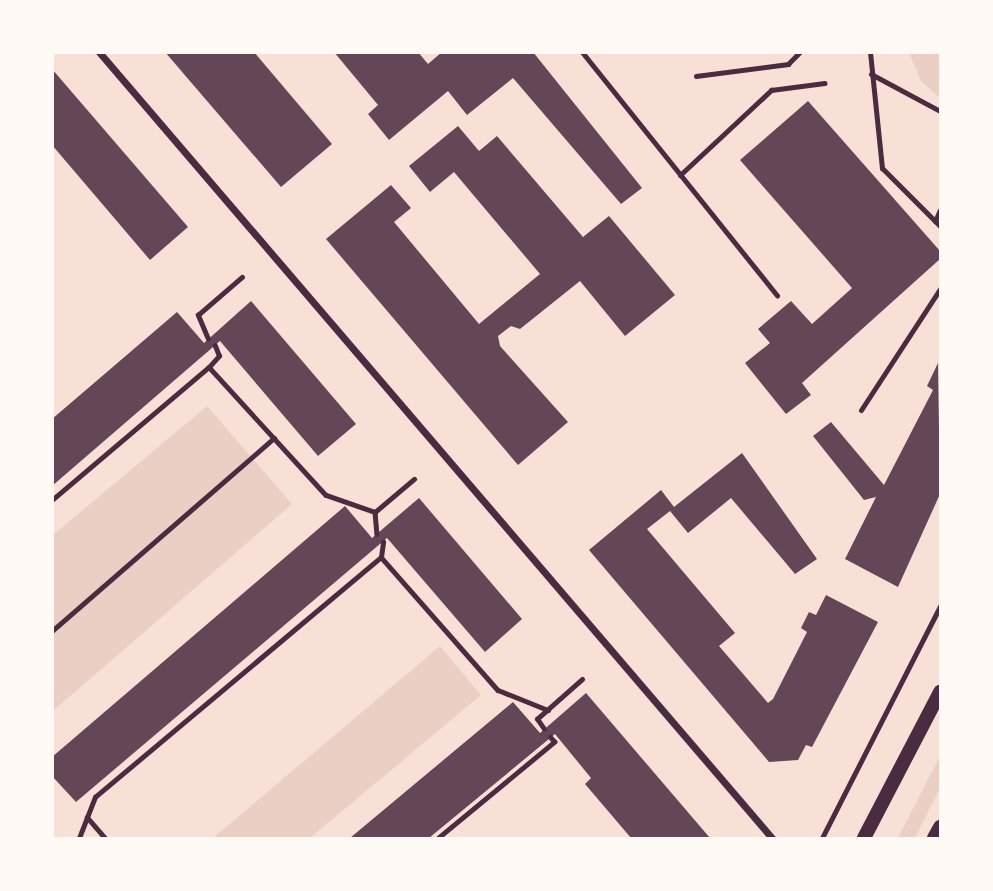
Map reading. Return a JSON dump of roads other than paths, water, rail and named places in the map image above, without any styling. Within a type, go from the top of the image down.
[{"type":"main road","points":[[864,838],[940,692]]},
{"type":"main road","points":[[934,838],[940,827]]},
{"type":"street","points":[[99,52],[772,838]]},
{"type":"lane","points":[[582,52],[778,295]]},
{"type":"lane","points":[[870,52],[881,168],[940,226]]},
{"type":"lane","points":[[871,74],[940,111]]},
{"type":"lane","points":[[680,175],[771,90],[825,83]]},
{"type":"lane","points":[[935,221],[940,210]]},
{"type":"lane","points":[[861,410],[940,289]]}]
